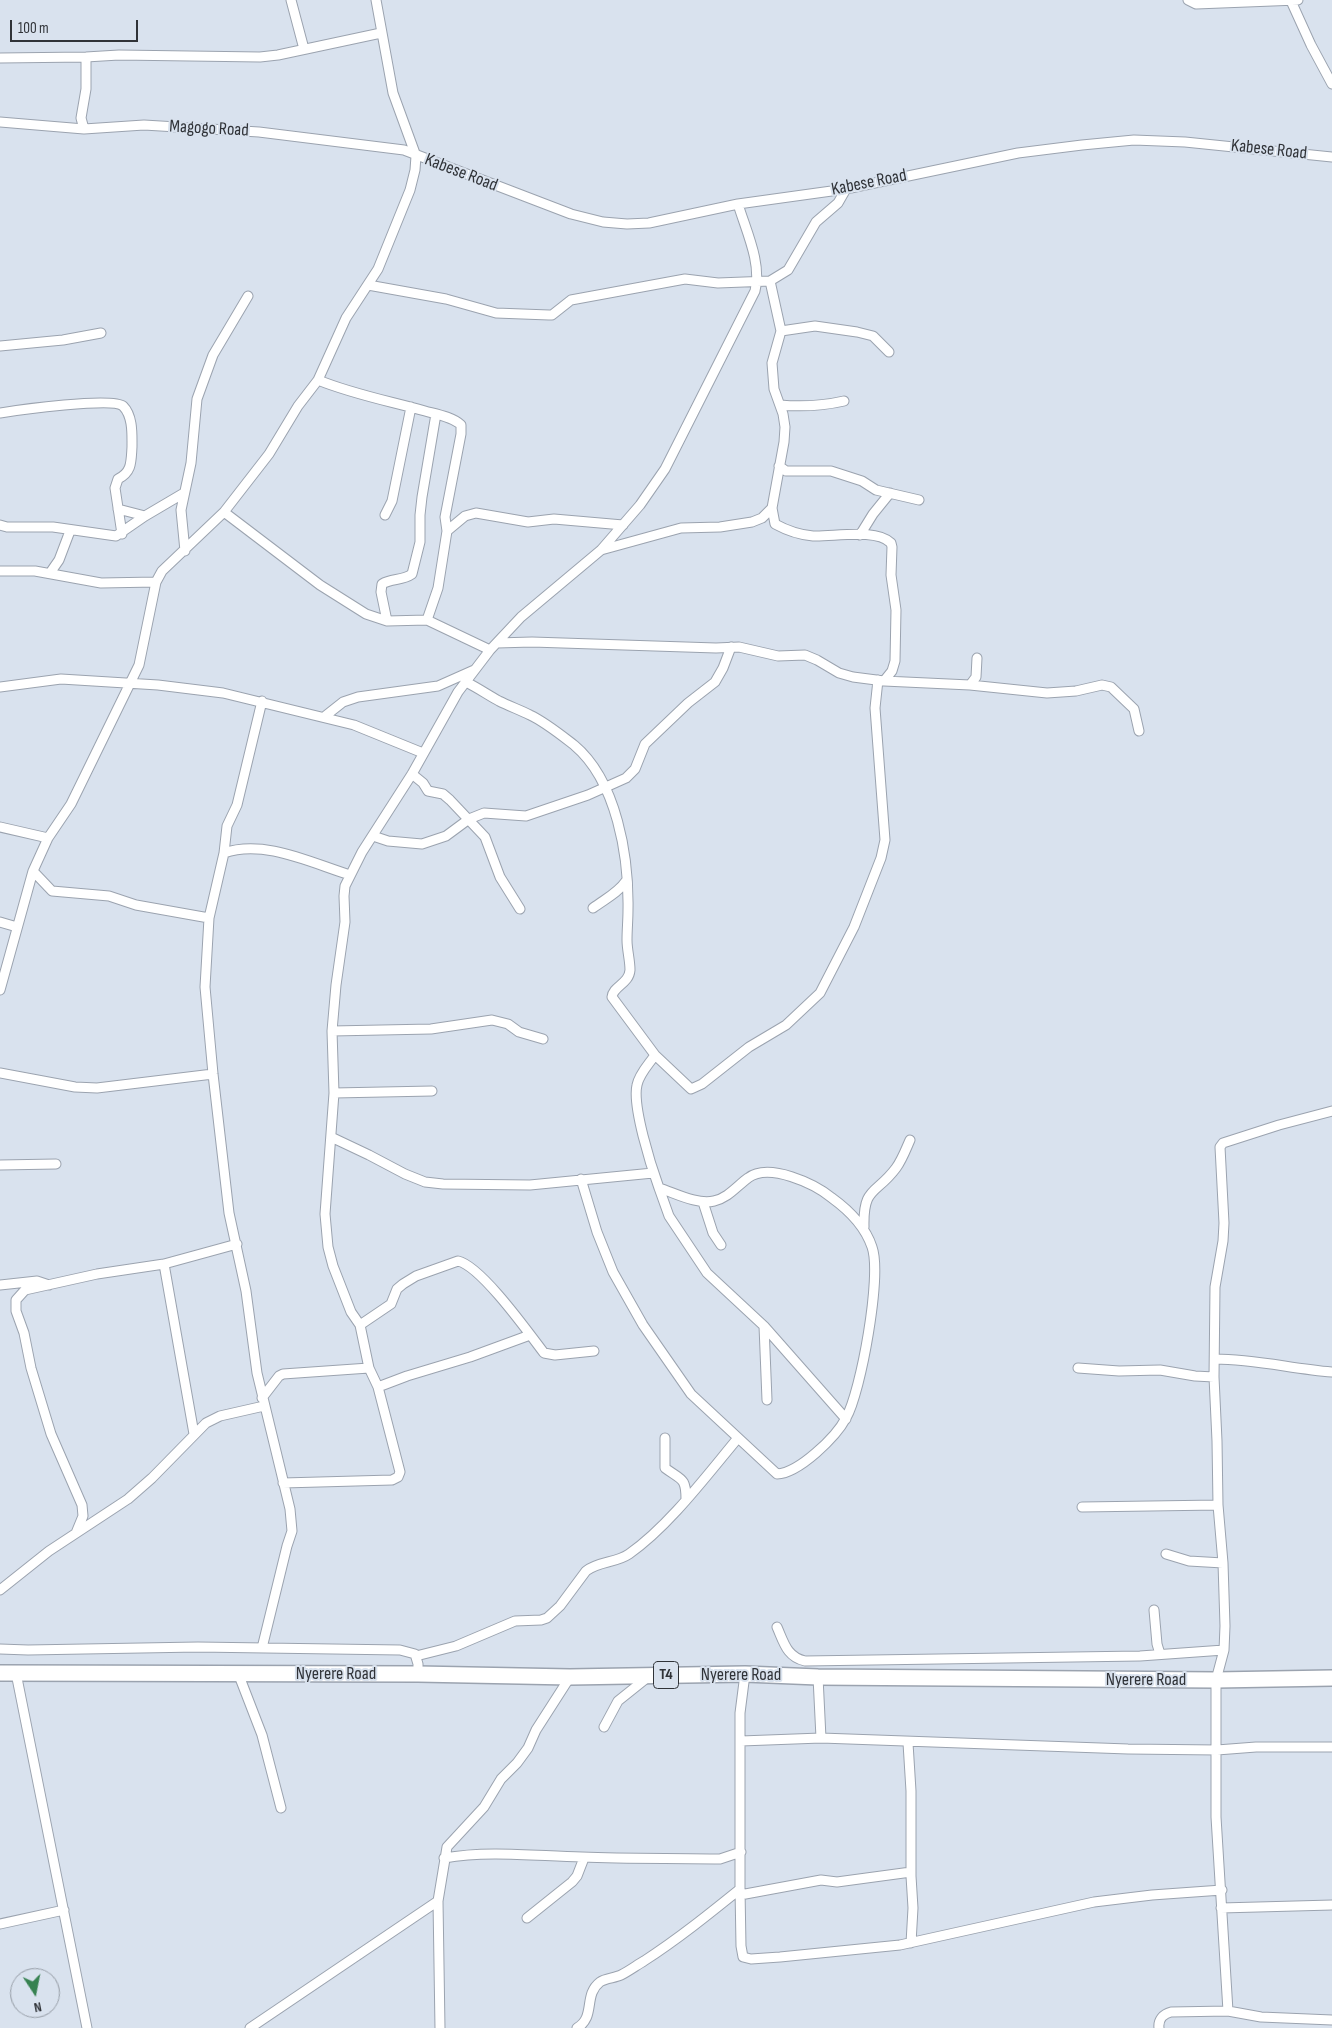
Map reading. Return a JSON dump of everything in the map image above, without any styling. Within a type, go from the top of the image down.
[{"type":"highway","name":"Nyerere Road","points":[[0,1673],[418,1674],[570,1677],[745,1674],[818,1677],[1216,1680],[1332,1678]]},
{"type":"street","points":[[292,0],[304,49]]},
{"type":"street","points":[[0,990],[1,979],[33,871],[48,838],[70,804],[132,683],[144,646],[156,582],[162,571],[224,512],[269,454],[298,406],[318,380],[346,318],[384,257],[410,190],[416,156],[393,93],[376,0]]},
{"type":"street","points":[[1188,0],[1196,4],[1295,1],[1310,45],[1328,67],[1332,84]]},
{"type":"street","points":[[0,58],[119,55],[238,58],[278,55],[381,33]]},
{"type":"street","points":[[84,129],[81,118],[86,89],[86,57]]},
{"type":"street","name":"Magogo Road","points":[[0,122],[84,129],[144,125],[259,132],[392,148],[404,150],[416,156]]},
{"type":"street","name":"Kabese Road","points":[[416,156],[571,214],[603,222],[648,223],[738,204],[846,189],[1018,153],[1134,140],[1250,148],[1332,157]]},
{"type":"street","points":[[368,285],[446,299],[496,313],[552,315],[571,300],[685,279],[718,283],[770,281],[788,270],[816,222],[838,203],[846,189]]},
{"type":"street","points":[[283,1483],[392,1480],[400,1472],[378,1387],[369,1368],[360,1325],[351,1312],[341,1289],[328,1247],[324,1214],[334,1093],[332,1031],[345,922],[344,896],[350,875],[362,852],[412,774],[466,682],[490,650],[521,617],[601,550],[640,506],[665,469],[755,291],[757,282],[756,267],[738,204]]},
{"type":"street","points":[[466,682],[500,701],[532,715],[574,746],[586,759],[605,788],[621,834],[628,909],[626,941],[630,970],[625,983],[614,991],[612,997],[655,1055],[685,1084],[691,1089],[697,1087],[748,1047],[786,1025],[820,993],[854,927],[881,858],[885,840],[875,708],[881,680],[892,671],[895,661],[896,610],[891,575],[892,547],[888,540],[878,537],[860,535],[813,536],[775,524],[772,508],[784,442],[783,414],[774,389],[772,363],[781,331],[770,281]]},
{"type":"street","points":[[185,551],[180,519],[191,463],[197,400],[213,355],[248,296]]},
{"type":"street","points":[[781,331],[815,326],[857,332],[873,336],[889,352]]},
{"type":"street","points":[[0,346],[63,340],[101,333]]},
{"type":"street","points":[[318,380],[342,389],[436,414],[460,424],[462,430],[445,517],[447,531],[438,588],[427,620]]},
{"type":"street","points":[[780,405],[822,406],[844,401]]},
{"type":"street","points":[[0,413],[91,403],[116,403],[122,406],[131,422],[132,452],[128,472],[116,483],[122,534]]},
{"type":"street","points":[[385,516],[392,501],[411,407]]},
{"type":"street","points":[[387,621],[381,592],[382,584],[400,580],[412,574],[418,553],[422,497],[436,414]]},
{"type":"street","points":[[779,466],[786,471],[831,471],[862,481],[876,490],[919,500]]},
{"type":"street","points":[[0,525],[7,527],[54,527],[111,536],[122,534],[145,516],[184,493]]},
{"type":"street","points":[[860,535],[873,514],[890,493]]},
{"type":"street","points":[[601,550],[681,528],[720,527],[752,522],[762,518],[772,508]]},
{"type":"street","points":[[118,510],[145,516]]},
{"type":"street","points":[[224,512],[320,585],[366,614],[387,621],[427,620],[490,650]]},
{"type":"street","points":[[447,531],[465,516],[472,513],[528,522],[554,519],[623,525]]},
{"type":"street","points":[[50,573],[59,560],[70,531]]},
{"type":"street","points":[[0,571],[22,570],[50,573],[101,583],[156,582]]},
{"type":"street","points":[[497,643],[532,642],[746,648],[778,656],[805,656],[817,660],[838,673],[853,677],[881,680],[970,685],[1047,693],[1076,691],[1106,685],[1111,687],[1134,709],[1139,731]]},
{"type":"street","points":[[373,836],[388,841],[422,844],[446,836],[468,819],[484,813],[494,812],[526,816],[568,803],[605,788],[630,775],[635,769],[645,744],[688,703],[715,682],[731,647]]},
{"type":"street","points":[[970,685],[976,677],[977,658]]},
{"type":"street","points":[[324,717],[344,702],[358,697],[438,686],[476,669]]},
{"type":"street","points":[[0,687],[61,679],[132,683],[223,693],[262,701],[371,731],[423,753]]},
{"type":"street","points":[[262,701],[237,805],[227,826],[224,853],[209,918],[205,987],[229,1213],[246,1291],[263,1402],[290,1509],[292,1531],[262,1648]]},
{"type":"street","points":[[412,774],[423,783],[428,791],[443,794],[450,800],[485,837],[500,877],[520,909]]},
{"type":"street","points":[[0,827],[48,838]]},
{"type":"street","points":[[224,853],[249,847],[264,848],[350,875]]},
{"type":"street","points":[[33,871],[52,891],[109,896],[136,905],[209,918]]},
{"type":"street","points":[[593,908],[620,889],[626,881]]},
{"type":"street","points":[[0,922],[17,927]]},
{"type":"street","points":[[332,1031],[431,1029],[492,1020],[508,1024],[519,1032],[543,1039]]},
{"type":"street","points":[[655,1055],[639,1078],[636,1093],[645,1146],[669,1216],[707,1273],[764,1326],[846,1419]]},
{"type":"street","points":[[0,1073],[75,1087],[97,1088],[213,1074]]},
{"type":"street","points":[[334,1093],[432,1091]]},
{"type":"street","points":[[1228,2011],[1216,1817],[1216,1680],[1224,1650],[1223,1564],[1218,1505],[1218,1440],[1214,1377],[1215,1287],[1223,1241],[1224,1223],[1220,1147],[1223,1144],[1279,1125],[1332,1111]]},
{"type":"street","points":[[330,1137],[425,1182],[486,1186],[530,1185],[654,1173]]},
{"type":"street","points":[[581,1179],[597,1232],[613,1272],[643,1325],[691,1394],[777,1474],[782,1474],[792,1470],[810,1457],[838,1430],[846,1419],[858,1380],[874,1292],[876,1264],[873,1248],[864,1227],[863,1210],[869,1195],[896,1168],[910,1140]]},
{"type":"street","points":[[0,1165],[56,1164]]},
{"type":"street","points":[[659,1188],[703,1202],[721,1198],[754,1174],[784,1175],[806,1183],[831,1197],[864,1227]]},
{"type":"street","points":[[703,1202],[713,1233],[721,1245]]},
{"type":"street","points":[[76,1533],[83,1516],[82,1505],[51,1434],[31,1368],[24,1333],[16,1311],[16,1300],[25,1290],[52,1286],[97,1274],[164,1264],[236,1244]]},
{"type":"street","points":[[360,1325],[391,1304],[397,1289],[403,1284],[416,1276],[458,1261],[464,1263],[482,1279],[544,1353],[550,1355],[594,1351]]},
{"type":"street","points":[[164,1264],[194,1434]]},
{"type":"street","points":[[0,1284],[37,1281],[52,1286]]},
{"type":"street","points":[[764,1326],[767,1400]]},
{"type":"street","points":[[378,1387],[407,1376],[470,1358],[530,1336]]},
{"type":"street","points":[[1215,1359],[1245,1360],[1300,1370],[1332,1372]]},
{"type":"street","points":[[0,1590],[49,1551],[128,1499],[152,1478],[206,1423],[220,1416],[263,1402],[278,1376],[283,1374],[369,1368]]},
{"type":"street","points":[[1078,1368],[1119,1371],[1160,1370],[1214,1377]]},
{"type":"street","points":[[665,1438],[666,1468],[684,1481],[686,1485],[686,1499]]},
{"type":"street","points":[[416,1656],[456,1646],[515,1621],[548,1618],[560,1606],[586,1571],[592,1567],[618,1560],[628,1555],[651,1536],[686,1499],[738,1438]]},
{"type":"street","points":[[1082,1507],[1218,1505]]},
{"type":"street","points":[[1166,1554],[1189,1561],[1223,1564]]},
{"type":"street","points":[[1154,1610],[1157,1644],[1160,1654]]},
{"type":"street","points":[[778,1627],[787,1651],[795,1658],[805,1661],[1160,1654],[1224,1650]]},
{"type":"street","points":[[0,1649],[198,1647],[400,1650],[414,1652],[418,1674]]},
{"type":"street","points":[[16,1673],[87,2028]]},
{"type":"street","points":[[238,1674],[262,1736],[281,1808]]},
{"type":"street","points":[[745,1674],[740,1713],[740,1892],[741,1952],[746,1958],[761,1959],[822,1954],[911,1943],[1094,1902],[1152,1895],[1222,1890]]},
{"type":"street","points":[[604,1727],[618,1701],[650,1676]]},
{"type":"street","points":[[440,2028],[438,1901],[446,1848],[484,1807],[501,1779],[517,1763],[528,1748],[536,1730],[570,1677]]},
{"type":"street","points":[[818,1677],[821,1738]]},
{"type":"street","points":[[741,1741],[821,1738],[908,1743],[1217,1750],[1256,1747],[1332,1747]]},
{"type":"street","points":[[908,1743],[912,1791],[911,1872],[913,1908],[911,1943]]},
{"type":"street","points":[[444,1858],[462,1854],[500,1854],[584,1858],[720,1859],[740,1852]]},
{"type":"street","points":[[527,1918],[572,1882],[577,1876],[584,1858]]},
{"type":"street","points":[[578,2028],[586,2022],[590,1993],[600,1982],[622,1975],[740,1892],[821,1880],[837,1882],[911,1872]]},
{"type":"street","points":[[250,2028],[438,1901]]},
{"type":"street","points":[[1221,1908],[1332,1904]]},
{"type":"street","points":[[0,1924],[64,1910]]},
{"type":"street","points":[[1159,2028],[1160,2021],[1164,2015],[1171,2012],[1228,2011],[1292,2024],[1332,2020]]}]
